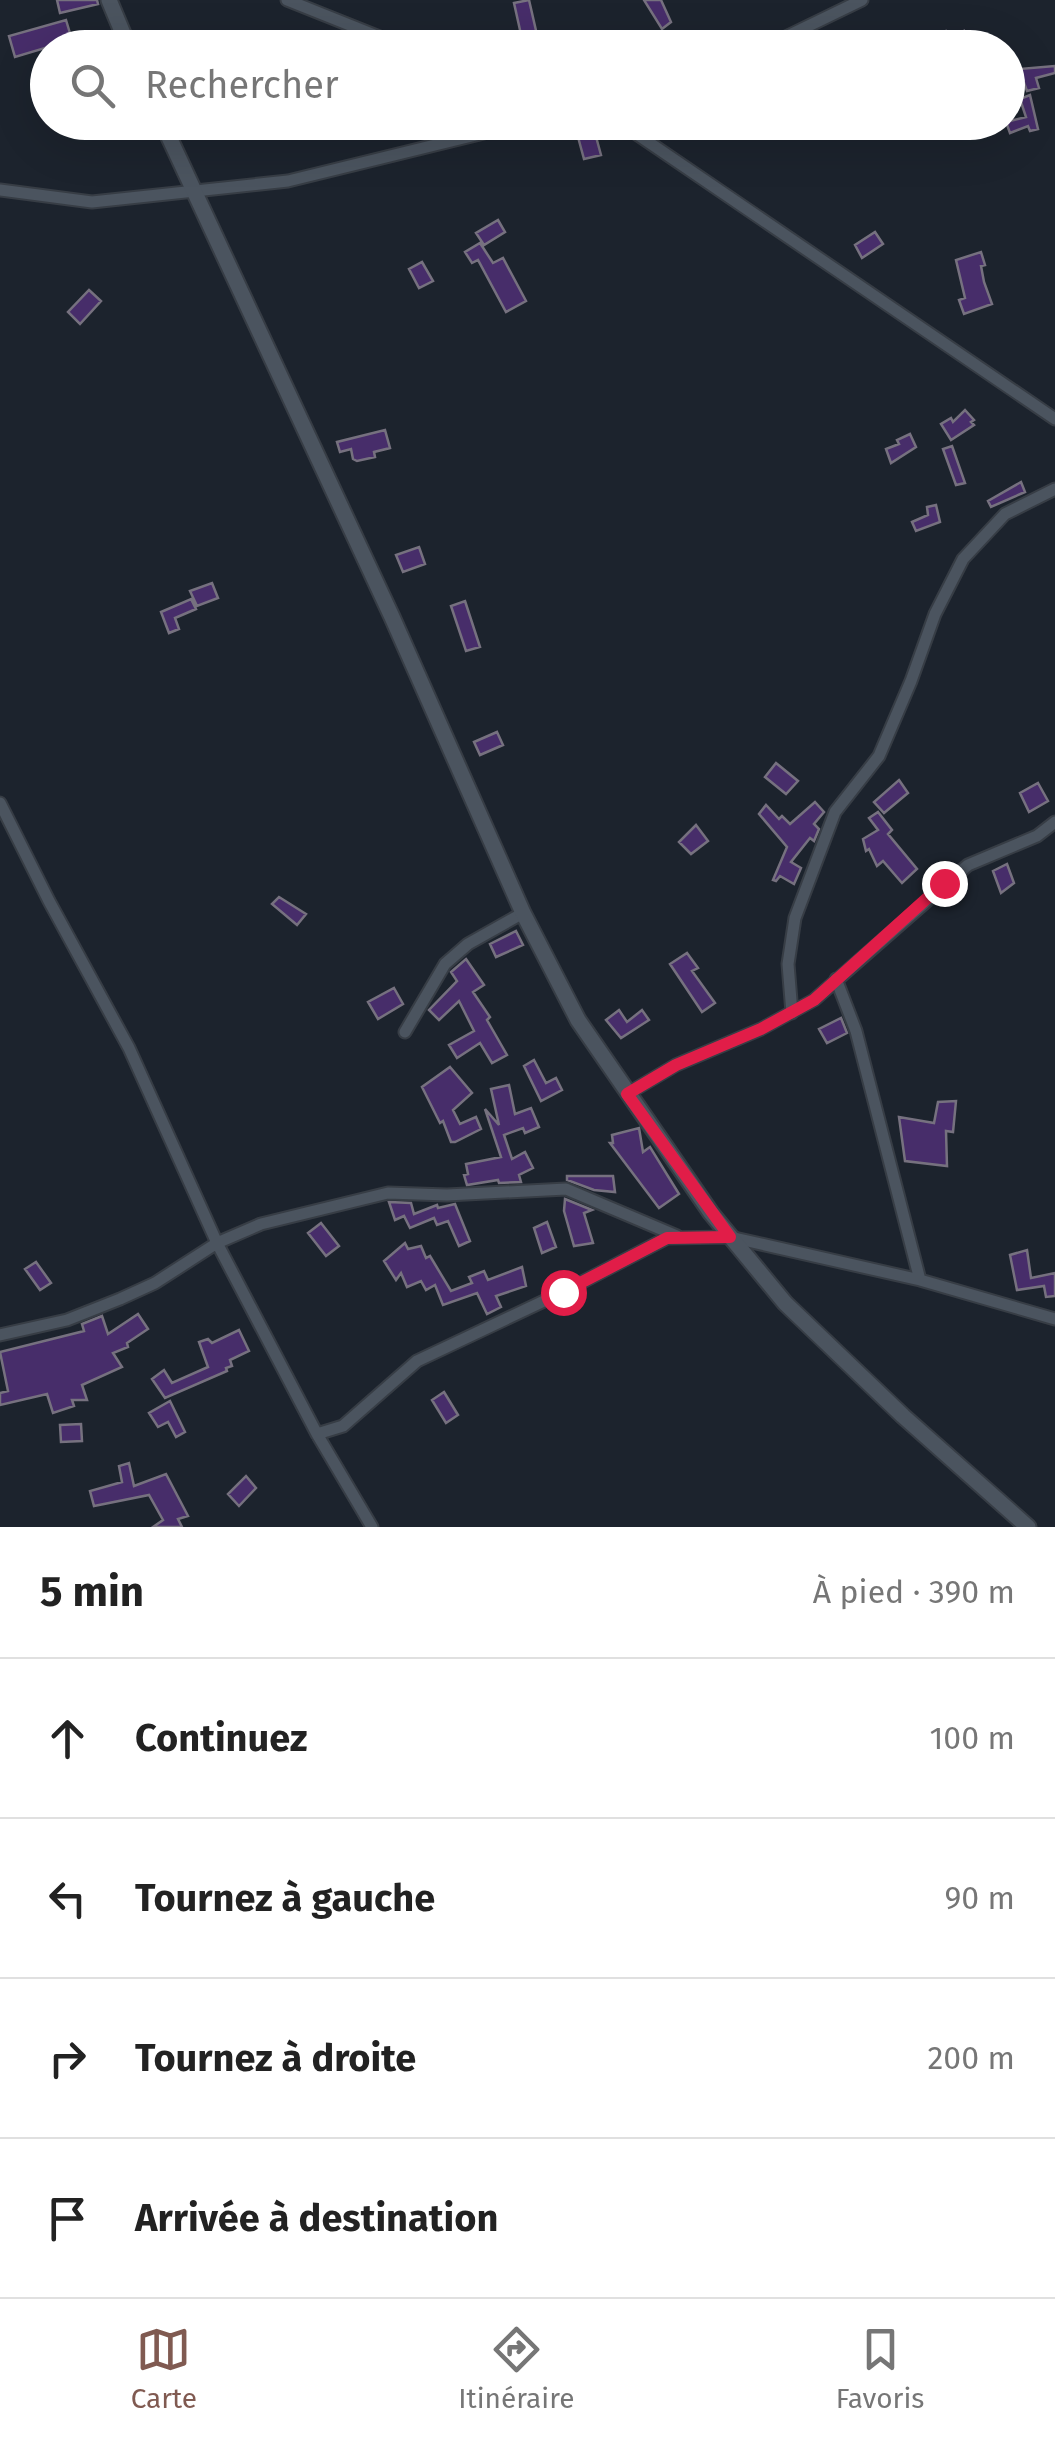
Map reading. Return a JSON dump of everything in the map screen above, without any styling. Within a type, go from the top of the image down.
[{"type":"street","points":[[109,0],[122,30]]},
{"type":"street","points":[[287,0],[362,30]]},
{"type":"street","points":[[800,30],[862,0]]},
{"type":"street","points":[[170,140],[384,599],[523,913],[578,1020],[730,1237],[786,1303],[902,1416],[1028,1527]]},
{"type":"street","points":[[0,190],[92,202],[288,181],[432,140]]},
{"type":"street","points":[[645,140],[1055,419]]},
{"type":"street","points":[[792,1014],[788,964],[795,918],[835,812],[879,756],[935,614],[963,559],[1005,514],[1055,489]]},
{"type":"street","points":[[0,804],[48,902],[129,1048],[217,1243],[317,1434],[372,1527]]},
{"type":"street","points":[[627,1094],[704,1051],[792,1014],[968,865],[1037,836],[1055,822]]},
{"type":"street","points":[[405,1032],[445,964],[468,944],[523,913]]},
{"type":"street","points":[[836,979],[856,1031],[920,1280]]},
{"type":"street","points":[[0,1336],[67,1320],[120,1300],[155,1283],[217,1243],[261,1224],[388,1193],[446,1196],[555,1188],[580,1192],[679,1237]]},
{"type":"street","points":[[317,1434],[343,1426],[363,1412],[417,1361],[652,1245],[679,1237],[730,1237],[920,1280],[1055,1319]]},
{"type":"building","points":[[57,0],[97,0],[98,4],[60,13]]},
{"type":"building","points":[[529,0],[536,30],[520,30],[514,3]]},
{"type":"building","points":[[644,0],[661,0],[671,22],[662,29]]},
{"type":"building","points":[[66,20],[69,30],[30,30]]},
{"type":"building","points":[[30,30],[30,53],[15,57],[9,36]]},
{"type":"building","points":[[1055,66],[1055,73],[1036,78],[1039,88],[1027,91],[1025,68]]},
{"type":"building","points":[[1030,95],[1038,129],[1030,131],[1025,127],[1025,97]]},
{"type":"building","points":[[579,140],[597,140],[601,155],[584,159]]},
{"type":"building","points":[[498,220],[505,232],[484,245],[476,233]]},
{"type":"building","points":[[875,232],[883,244],[862,258],[855,245]]},
{"type":"building","points":[[480,243],[493,263],[503,258],[526,301],[506,312],[478,260],[472,263],[465,252]]},
{"type":"building","points":[[981,252],[984,282],[992,304],[964,314],[959,300],[965,298],[956,260]]},
{"type":"building","points":[[422,262],[433,281],[419,288],[409,269]]},
{"type":"building","points":[[89,290],[101,301],[80,324],[68,312]]},
{"type":"building","points":[[965,410],[974,425],[951,440],[941,424],[951,418],[953,422]]},
{"type":"building","points":[[385,430],[390,448],[374,452],[375,457],[357,461],[351,449],[340,452],[337,442]]},
{"type":"building","points":[[910,434],[916,447],[891,463],[886,449]]},
{"type":"building","points":[[952,446],[965,483],[956,485],[943,449]]},
{"type":"building","points":[[1021,482],[1025,492],[991,507],[988,501]]},
{"type":"building","points":[[936,505],[940,522],[916,531],[912,522],[928,515],[927,507]]},
{"type":"building","points":[[419,547],[425,564],[403,572],[396,555]]},
{"type":"building","points":[[212,583],[218,598],[197,606],[190,591]]},
{"type":"building","points":[[191,599],[196,609],[175,618],[179,629],[169,633],[161,612]]},
{"type":"building","points":[[465,601],[480,647],[466,651],[451,606]]},
{"type":"building","points":[[497,732],[503,745],[480,755],[474,742]]},
{"type":"building","points":[[776,763],[798,781],[786,794],[765,777]]},
{"type":"building","points":[[899,780],[908,793],[884,813],[874,802]]},
{"type":"building","points":[[1038,783],[1048,801],[1029,812],[1020,793]]},
{"type":"building","points":[[815,802],[824,812],[814,824],[819,829],[814,841],[810,838],[791,862],[801,868],[794,884],[780,876],[773,880],[787,847],[759,814],[766,805],[790,824]]},
{"type":"building","points":[[878,812],[892,830],[888,834],[917,869],[902,883],[883,861],[877,866],[869,849],[866,851],[863,839],[878,830],[869,818]]},
{"type":"building","points":[[696,825],[708,841],[691,854],[679,842]]},
{"type":"building","points":[[1007,864],[1014,883],[1001,893],[993,871]]},
{"type":"building","points":[[279,897],[306,914],[297,925],[272,904]]},
{"type":"building","points":[[516,931],[523,945],[496,957],[490,944]]},
{"type":"building","points":[[687,953],[698,968],[692,971],[715,1003],[702,1012],[670,964]]},
{"type":"building","points":[[466,959],[484,985],[473,992],[490,1017],[487,1020],[507,1055],[492,1063],[480,1043],[457,1058],[449,1045],[474,1031],[459,1001],[439,1020],[429,1010],[457,981],[451,972]]},
{"type":"building","points":[[394,988],[403,1004],[378,1019],[368,1002]]},
{"type":"building","points":[[619,1010],[627,1022],[642,1010],[649,1020],[621,1038],[606,1020]]},
{"type":"building","points":[[841,1018],[847,1033],[827,1043],[819,1029]]},
{"type":"building","points":[[534,1060],[546,1083],[556,1078],[562,1090],[541,1101],[524,1066]]},
{"type":"building","points":[[450,1067],[472,1093],[453,1110],[460,1124],[476,1117],[481,1129],[455,1142],[451,1142],[422,1087]]},
{"type":"building","points":[[509,1085],[515,1114],[531,1108],[539,1127],[504,1135],[512,1159],[525,1152],[533,1168],[519,1175],[521,1182],[498,1180],[467,1185],[466,1164],[501,1157],[485,1109],[499,1125],[491,1089]]},
{"type":"building","points":[[956,1101],[953,1132],[946,1131],[947,1166],[905,1161],[899,1117],[934,1123],[938,1102]]},
{"type":"building","points":[[639,1128],[643,1152],[650,1147],[679,1194],[659,1208],[610,1143],[612,1135]]},
{"type":"building","points":[[567,1176],[613,1176],[615,1192],[594,1190],[567,1180]]},
{"type":"building","points":[[565,1199],[592,1210],[584,1213],[593,1243],[574,1246],[564,1211]]},
{"type":"building","points":[[389,1202],[411,1203],[414,1214],[437,1205],[438,1208],[455,1204],[470,1241],[459,1246],[448,1221],[437,1225],[434,1218],[410,1228],[404,1216],[395,1220]]},
{"type":"building","points":[[547,1222],[556,1247],[542,1253],[534,1228]]},
{"type":"building","points":[[321,1223],[339,1246],[326,1256],[308,1233]]},
{"type":"building","points":[[405,1243],[408,1249],[421,1246],[451,1291],[472,1283],[469,1277],[484,1271],[488,1280],[522,1267],[526,1286],[496,1296],[501,1307],[487,1314],[477,1293],[443,1305],[435,1285],[426,1290],[421,1281],[407,1287],[401,1273],[396,1280],[384,1261]]},
{"type":"building","points":[[1027,1250],[1031,1278],[1055,1273],[1055,1296],[1046,1297],[1044,1286],[1017,1290],[1010,1255]]},
{"type":"building","points":[[36,1262],[51,1283],[40,1290],[25,1269]]},
{"type":"building","points":[[138,1314],[148,1329],[127,1343],[128,1347],[113,1353],[122,1367],[82,1385],[87,1400],[72,1400],[74,1406],[53,1413],[47,1394],[0,1405],[0,1393],[8,1391],[0,1352],[84,1331],[82,1324],[102,1316],[108,1334]]},
{"type":"building","points":[[239,1330],[249,1351],[230,1360],[232,1366],[227,1371],[165,1398],[152,1379],[164,1370],[172,1383],[208,1367],[199,1342],[208,1339],[212,1343]]},
{"type":"building","points":[[444,1392],[458,1415],[446,1423],[432,1400]]},
{"type":"building","points":[[170,1401],[185,1432],[176,1437],[168,1422],[158,1427],[149,1413]]},
{"type":"building","points":[[81,1424],[82,1441],[61,1442],[60,1425]]},
{"type":"building","points":[[129,1463],[134,1486],[166,1474],[188,1516],[178,1519],[182,1527],[153,1527],[163,1520],[149,1495],[94,1506],[90,1491],[122,1482],[119,1466]]},
{"type":"building","points":[[246,1476],[256,1488],[239,1506],[228,1494]]},
{"type":"route","points":[[563,1292],[667,1238],[730,1237],[627,1094],[676,1065],[761,1029],[814,1000],[944,883]]}]
